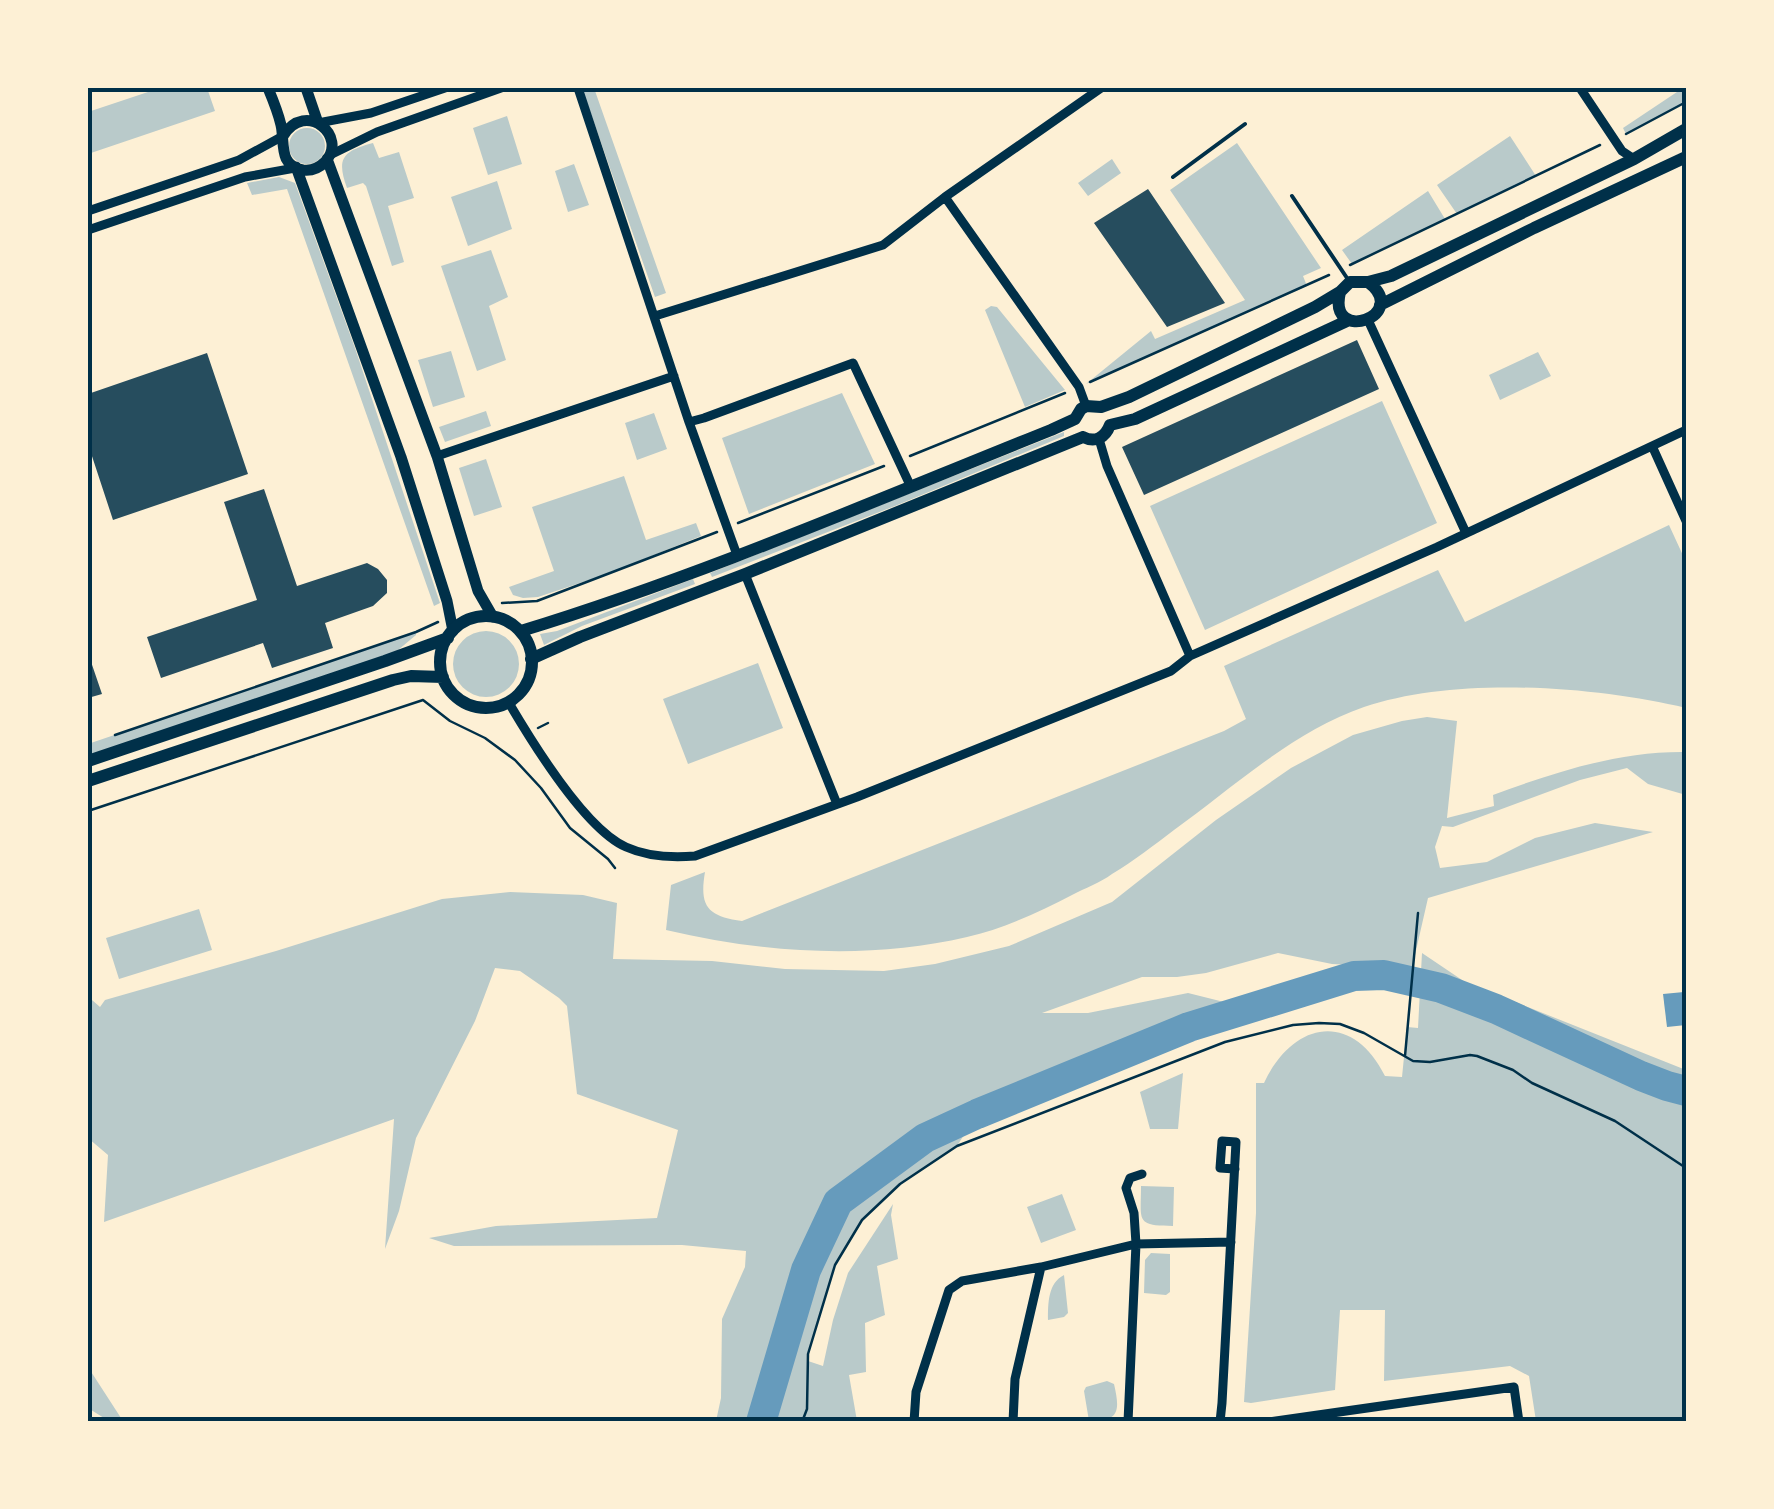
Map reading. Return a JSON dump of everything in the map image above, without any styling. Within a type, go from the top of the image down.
[{"type":"main road","points":[[1094,407],[1108,415],[1110,425],[1108,431],[1094,440],[1083,437],[1076,429],[1078,413],[1094,407],[1129,397],[1315,307],[1345,287],[1391,276],[1686,130]]},
{"type":"main road","points":[[1345,287],[1338,298],[1340,311],[1349,320],[1368,320],[1380,305],[1686,157]]},
{"type":"main road","points":[[1368,282],[1378,291],[1380,305]]},
{"type":"main road","points":[[1110,425],[1136,419],[1349,320]]},
{"type":"main road","points":[[520,632],[737,555],[1076,418]]},
{"type":"main road","points":[[531,659],[1083,437]]},
{"type":"main road","points":[[88,761],[385,661],[450,634],[478,617],[508,622],[520,632],[529,645],[531,659],[527,685],[519,695],[494,708],[462,702],[450,691],[440,664],[450,634]]},
{"type":"main road","points":[[88,782],[394,680],[443,677]]},
{"type":"street","points":[[268,88],[283,136],[285,158],[296,168],[402,457],[447,600],[450,634]]},
{"type":"street","points":[[306,88],[318,123],[329,134],[328,157],[437,456],[478,591],[493,617]]},
{"type":"street","points":[[88,211],[239,160],[283,136],[302,120],[318,123],[372,112],[446,88]]},
{"type":"street","points":[[88,230],[245,177],[296,168],[311,170],[377,132],[501,88]]},
{"type":"street","points":[[578,88],[737,555]]},
{"type":"street","points":[[655,316],[883,245],[1101,88]]},
{"type":"street","points":[[1580,88],[1622,151],[1634,159]]},
{"type":"street","points":[[945,197],[1094,407]]},
{"type":"street","points":[[1368,320],[1466,533]]},
{"type":"street","points":[[689,422],[853,363],[910,486]]},
{"type":"street","points":[[437,456],[674,376]]},
{"type":"street","points":[[508,702],[574,800],[603,834],[644,854],[695,856],[1171,671],[1190,656],[1686,430]]},
{"type":"street","points":[[1099,438],[1107,466],[1190,656]]},
{"type":"street","points":[[1652,448],[1686,521]]},
{"type":"street","points":[[745,574],[837,804]]},
{"type":"street","points":[[1220,1422],[1235,1169]]},
{"type":"street","points":[[1128,1422],[1136,1244],[1134,1212],[1126,1188],[1130,1178],[1142,1174]]},
{"type":"street","points":[[914,1422],[916,1392],[949,1290],[962,1282],[1136,1244],[1231,1242]]},
{"type":"street","points":[[1012,1422],[1015,1379],[1041,1267]]},
{"type":"street","points":[[1269,1422],[1514,1386],[1519,1422]]},
{"type":"lane","points":[[1172,177],[1245,124]]},
{"type":"lane","points":[[1292,196],[1345,287]]},
{"type":"path","points":[[88,812],[423,700],[450,721],[504,751],[528,772],[570,828],[614,868]]},
{"type":"path","points":[[1404,1057],[1418,913]]},
{"type":"path","points":[[802,1422],[807,1409],[808,1354],[834,1264],[862,1220],[900,1184],[957,1146],[1225,1042],[1293,1026],[1340,1024],[1413,1061],[1470,1055],[1498,1064],[1616,1121],[1686,1168]]},
{"type":"shaded area","points":[[160,88],[207,88],[215,111],[88,154],[88,112]]},
{"type":"shaded area","points":[[582,88],[594,88],[666,293],[655,297]]},
{"type":"shaded area","points":[[1683,88],[1686,102],[1626,134],[1623,128]]},
{"type":"shaded area","points":[[507,116],[522,164],[488,175],[473,128]]},
{"type":"shaded area","points":[[307,128],[320,133],[325,146],[320,159],[307,164],[294,159],[289,146],[294,133]]},
{"type":"shaded area","points":[[1510,136],[1536,176],[1457,214],[1437,185]]},
{"type":"shaded area","points":[[373,143],[379,158],[399,152],[414,198],[388,206],[404,262],[392,266],[366,186],[363,183],[347,188],[342,169],[349,153]]},
{"type":"shaded area","points":[[1237,143],[1321,268],[1303,276],[1307,286],[1086,384],[1151,331],[1155,339],[1245,300],[1170,190]]},
{"type":"shaded area","points":[[1112,159],[1121,173],[1088,196],[1078,183]]},
{"type":"shaded area","points":[[574,164],[589,205],[568,212],[555,171]]},
{"type":"shaded area","points":[[279,177],[295,183],[355,348],[440,603],[434,606],[287,189],[252,195],[247,183]]},
{"type":"shaded area","points":[[497,181],[512,229],[468,246],[451,197]]},
{"type":"shaded area","points":[[1428,191],[1445,219],[1352,264],[1342,250]]},
{"type":"shaded area","points":[[491,250],[508,297],[489,306],[506,360],[477,371],[441,266]]},
{"type":"shaded area","points":[[997,307],[1065,390],[1025,407],[985,310]]},
{"type":"shaded area","points":[[451,351],[465,397],[433,407],[418,360]]},
{"type":"shaded area","points":[[1538,352],[1551,376],[1500,400],[1489,375]]},
{"type":"shaded area","points":[[842,393],[875,464],[749,514],[722,438]]},
{"type":"shaded area","points":[[1382,401],[1437,523],[1205,630],[1150,506]]},
{"type":"shaded area","points":[[486,411],[491,426],[445,442],[439,427]]},
{"type":"shaded area","points":[[654,413],[667,449],[637,460],[625,423]]},
{"type":"shaded area","points":[[1064,432],[1064,436],[895,506],[712,577],[710,573]]},
{"type":"shaded area","points":[[486,459],[502,507],[474,516],[459,468]]},
{"type":"shaded area","points":[[624,476],[646,540],[696,523],[701,536],[538,597],[513,595],[509,587],[554,571],[532,507]]},
{"type":"shaded area","points":[[1669,525],[1686,562],[1686,708],[1609,694],[1524,688],[1481,688],[1400,697],[1364,707],[1312,731],[1107,877],[1034,914],[994,929],[930,944],[854,951],[740,944],[666,930],[671,885],[705,872],[703,894],[709,908],[721,916],[742,921],[1224,731],[1246,719],[1224,666],[1438,570],[1465,622]]},
{"type":"shaded area","points":[[693,579],[695,584],[582,626],[544,645],[540,634]]},
{"type":"shaded area","points":[[486,631],[509,641],[519,664],[509,687],[486,697],[463,687],[453,664],[463,641]]},
{"type":"shaded area","points":[[416,632],[385,661],[88,761],[88,744]]},
{"type":"shaded area","points":[[758,663],[783,728],[688,764],[663,699]]},
{"type":"shaded area","points":[[1427,717],[1457,721],[1447,818],[1494,806],[1493,795],[1564,771],[1637,755],[1686,752],[1686,795],[1648,784],[1627,768],[1580,780],[1453,827],[1442,826],[1435,847],[1440,868],[1487,862],[1535,838],[1595,823],[1653,832],[1428,898],[1412,968],[1332,964],[1278,953],[1206,973],[1142,977],[1042,1013],[1088,1013],[1188,993],[1248,1008],[1189,1027],[977,1114],[957,1146],[900,1184],[863,1220],[835,1265],[808,1354],[808,1361],[823,1366],[848,1273],[893,1204],[898,1259],[877,1266],[885,1315],[865,1323],[866,1372],[849,1375],[857,1421],[716,1421],[721,1398],[722,1319],[745,1267],[746,1251],[682,1245],[454,1246],[429,1238],[496,1226],[657,1218],[678,1130],[577,1094],[567,1006],[520,971],[495,968],[475,1021],[416,1138],[399,1211],[385,1249],[394,1119],[104,1222],[108,1155],[88,1138],[88,1004],[92,1000],[100,1007],[105,1000],[442,899],[510,892],[583,895],[617,903],[613,959],[884,971],[935,964],[1009,946],[1112,902],[1216,820],[1291,768],[1353,735]]},
{"type":"shaded area","points":[[199,909],[212,950],[119,979],[106,938]]},
{"type":"shaded area","points":[[1422,953],[1465,982],[1686,1070],[1686,1421],[1536,1421],[1529,1376],[1510,1366],[1384,1381],[1385,1310],[1340,1310],[1335,1390],[1244,1402],[1256,1213],[1256,1083],[1264,1083],[1290,1046],[1323,1032],[1340,1033],[1356,1041],[1372,1055],[1385,1076],[1402,1077],[1407,1027],[1418,1028]]},
{"type":"shaded area","points":[[1183,1073],[1178,1129],[1150,1129],[1140,1092]]},
{"type":"shaded area","points":[[1141,1186],[1174,1187],[1173,1226],[1146,1223],[1141,1214]]},
{"type":"shaded area","points":[[1062,1194],[1076,1230],[1041,1243],[1027,1207]]},
{"type":"shaded area","points":[[1151,1253],[1170,1254],[1170,1292],[1166,1295],[1144,1293],[1145,1260]]},
{"type":"shaded area","points":[[1064,1275],[1068,1313],[1048,1320],[1052,1288]]},
{"type":"shaded area","points":[[88,1367],[121,1418],[104,1418],[88,1408]]},
{"type":"shaded area","points":[[1107,1381],[1114,1384],[1115,1413],[1107,1419],[1089,1421],[1084,1391]]},
{"type":"water","points":[[1684,992],[1686,1025],[1667,1027],[1663,994]]},
{"type":"building","points":[[1148,189],[1225,303],[1167,327],[1094,223]]},
{"type":"building","points":[[1357,340],[1379,389],[1144,495],[1122,447]]},
{"type":"building","points":[[207,353],[248,474],[113,520],[88,444],[88,394]]},
{"type":"building","points":[[264,489],[297,586],[367,563],[387,580],[387,593],[373,606],[325,623],[333,648],[272,668],[263,643],[161,678],[147,637],[257,600],[224,502]]},
{"type":"building","points":[[88,653],[102,694],[88,698]]},
{"type":"waterway","points":[[761,1422],[806,1270],[838,1202],[925,1138],[1189,1027],[1354,976],[1384,975],[1441,988],[1496,1009],[1641,1076],[1686,1091]]}]
